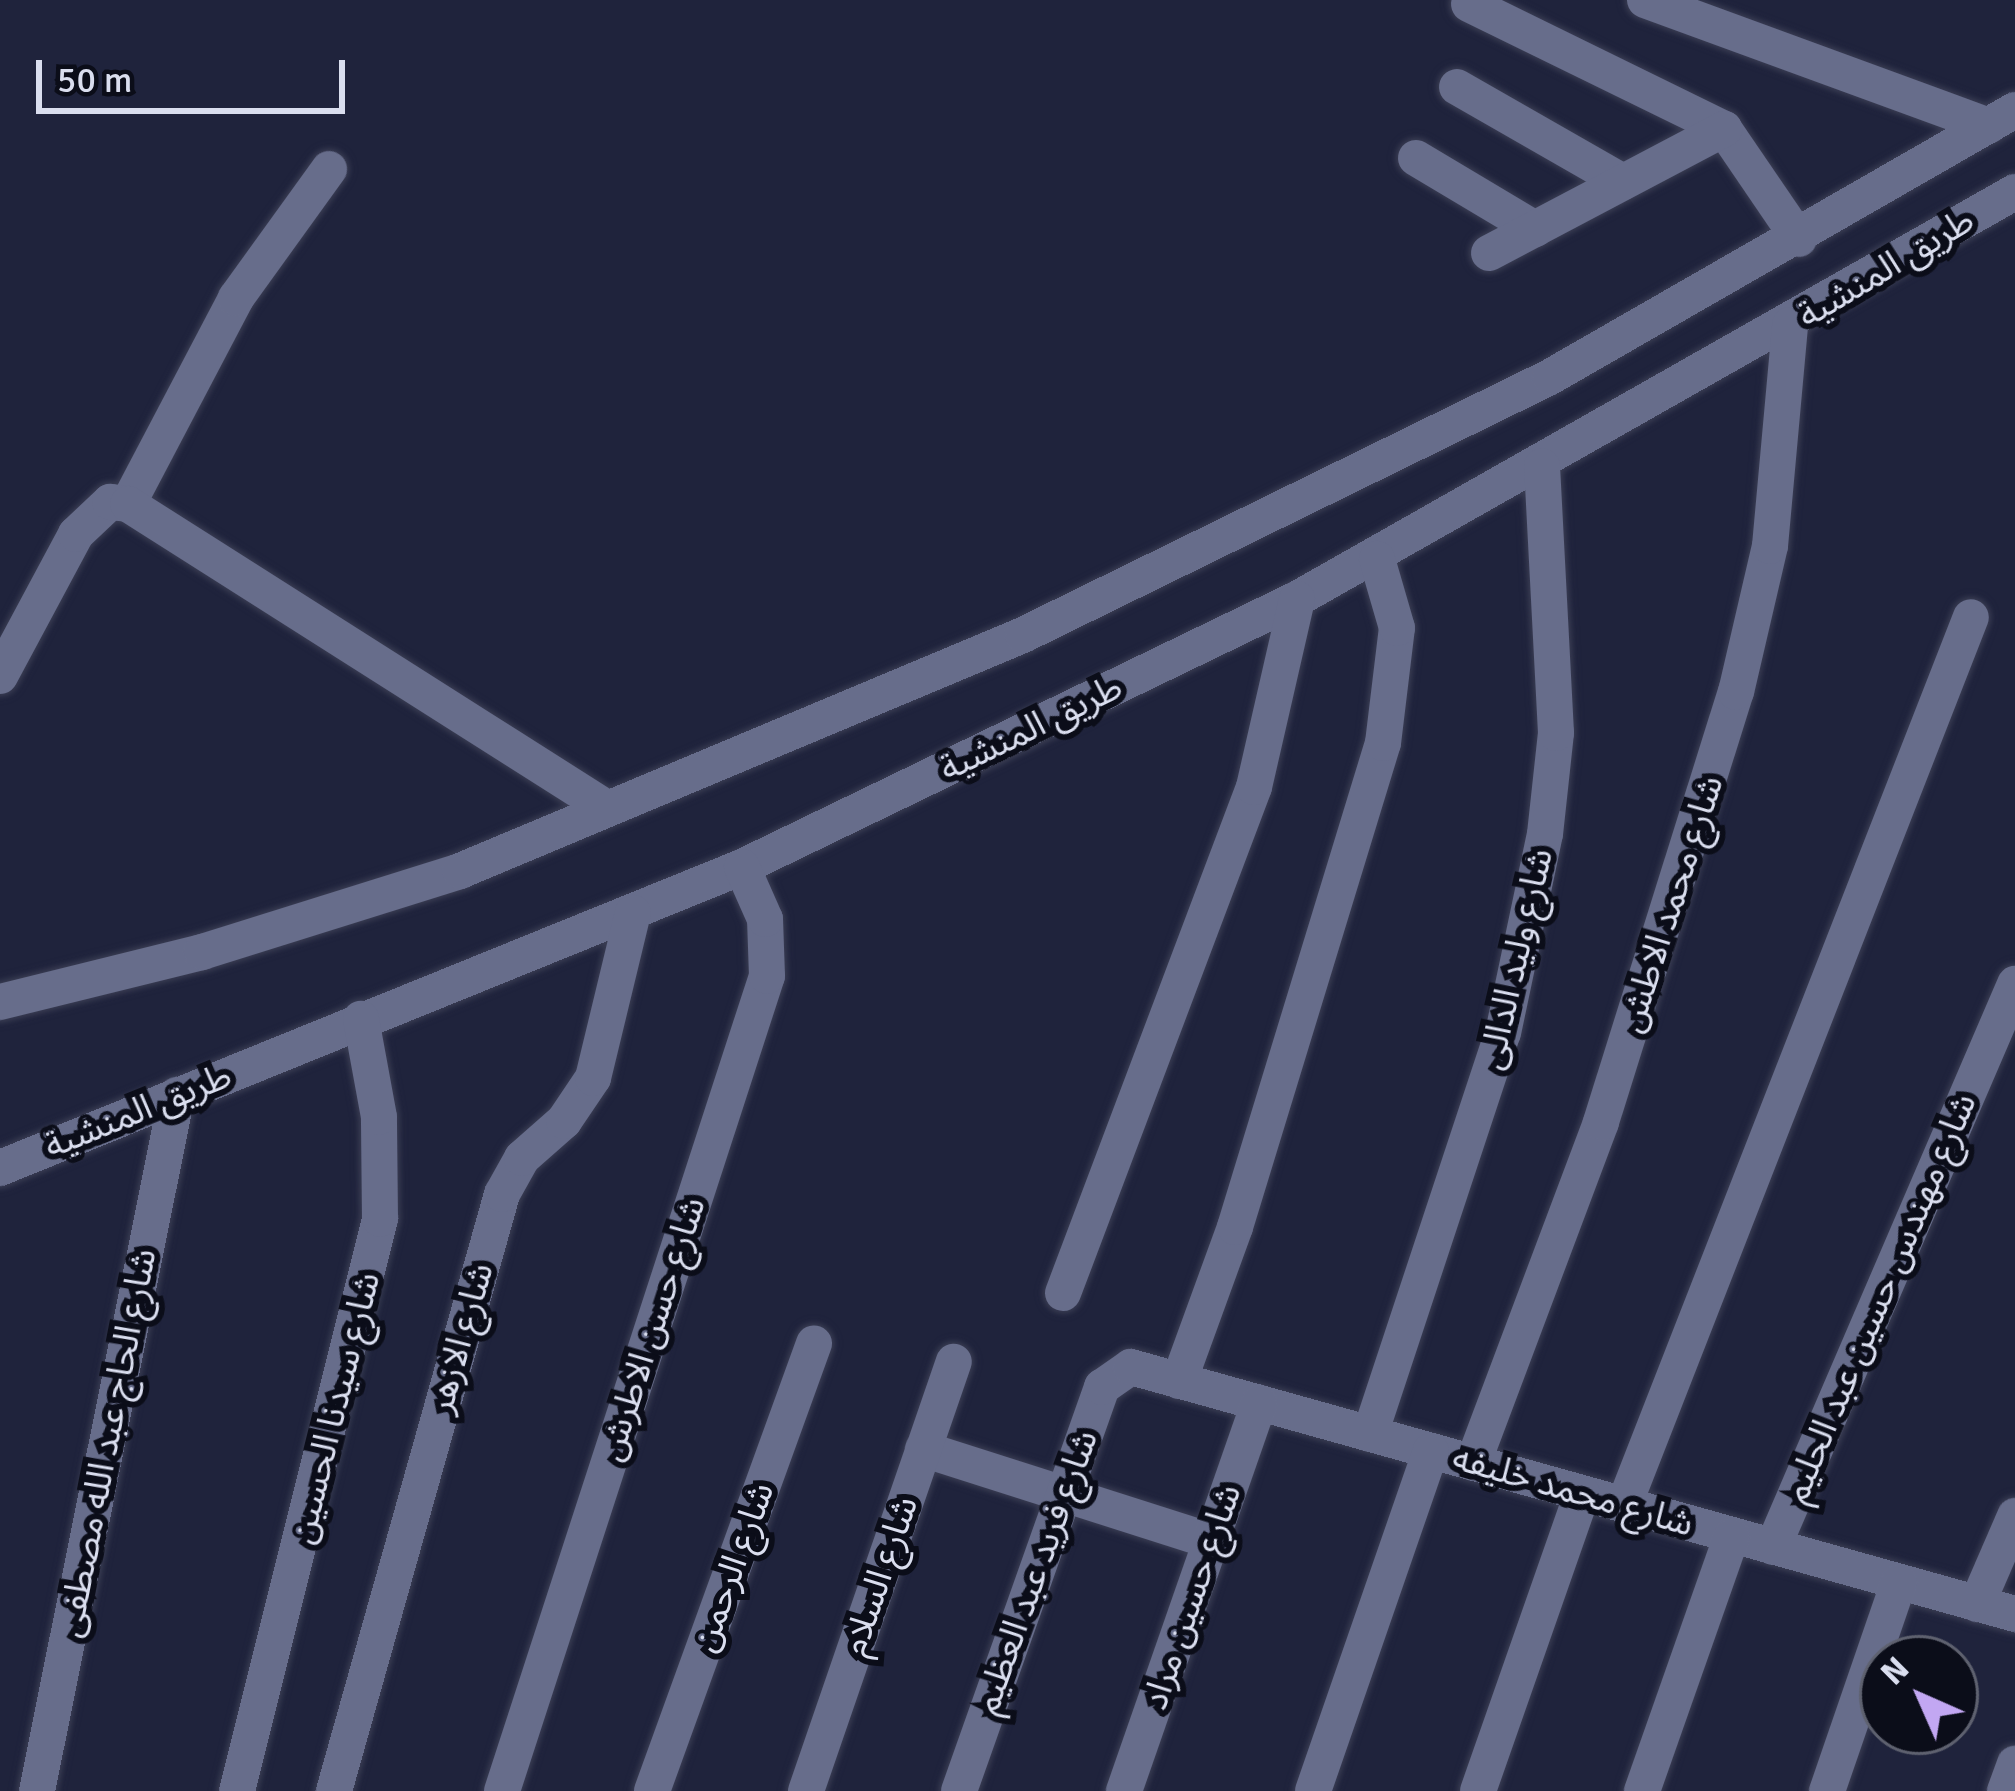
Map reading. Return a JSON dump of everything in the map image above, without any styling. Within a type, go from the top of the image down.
[{"type":"street","points":[[1645,0],[2002,118]]},
{"type":"street","points":[[1468,4],[1724,129],[1799,238]]},
{"type":"street","points":[[1457,87],[1623,182]]},
{"type":"street","name":"طريق المنشية","points":[[0,1002],[353,907],[460,872],[605,807],[710,773],[1201,553],[1550,377],[2002,118]]},
{"type":"street","points":[[1490,253],[1724,129]]},
{"type":"street","points":[[1416,158],[1535,229]]},
{"type":"street","points":[[128,505],[236,298],[329,169]]},
{"type":"street","name":"طريق المنشية","points":[[0,1168],[742,867],[1297,599],[1542,466],[2015,192]]},
{"type":"street","name":"شارع محمد الاطش","points":[[1473,1463],[1601,1122],[1736,692],[1771,546],[1790,325]]},
{"type":"street","name":"شارع وليد الدالى","points":[[1370,1434],[1503,1033],[1545,834],[1556,733],[1542,466]]},
{"type":"street","points":[[0,676],[76,534],[110,502],[128,505],[605,807]]},
{"type":"street","points":[[1179,1381],[1242,1206],[1383,743],[1397,628],[1377,559]]},
{"type":"street","points":[[1063,1293],[1254,787],[1297,599]]},
{"type":"street","points":[[1624,1505],[1971,617]]},
{"type":"street","name":"شارع حسن الاطرش","points":[[502,1791],[767,976],[765,919],[742,867]]},
{"type":"street","name":"شارع الازهر","points":[[334,1791],[502,1194],[522,1158],[564,1121],[593,1078],[633,913]]},
{"type":"street","name":"شارع مهندس حسين عبد الحليم","points":[[1773,1546],[2015,984]]},
{"type":"street","name":"شارع سيدنا الحسين","points":[[238,1791],[380,1220],[379,1117],[362,1019]]},
{"type":"street","name":"شارع الحاج عبد الله مصطفى","points":[[38,1791],[177,1096]]},
{"type":"street","name":"شارع الرحمن","points":[[652,1791],[814,1343]]},
{"type":"street","name":"شارع السلام","points":[[806,1791],[953,1362]]},
{"type":"street","name":"شارع محمد خليفه","points":[[1131,1367],[2015,1614]]},
{"type":"street","name":"شارع فريد عبد العظيم","points":[[958,1791],[1102,1387],[1131,1367]]},
{"type":"street","name":"شارع حسين مراد","points":[[1124,1791],[1259,1403]]},
{"type":"street","points":[[923,1449],[1211,1541]]},
{"type":"street","points":[[1313,1791],[1431,1451]]},
{"type":"street","points":[[1478,1791],[1582,1494]]},
{"type":"street","points":[[1977,1604],[2015,1516]]},
{"type":"street","points":[[1642,1791],[1732,1536]]},
{"type":"street","points":[[1827,1791],[1899,1582]]},
{"type":"street","points":[[2006,1791],[2015,1764]]}]
